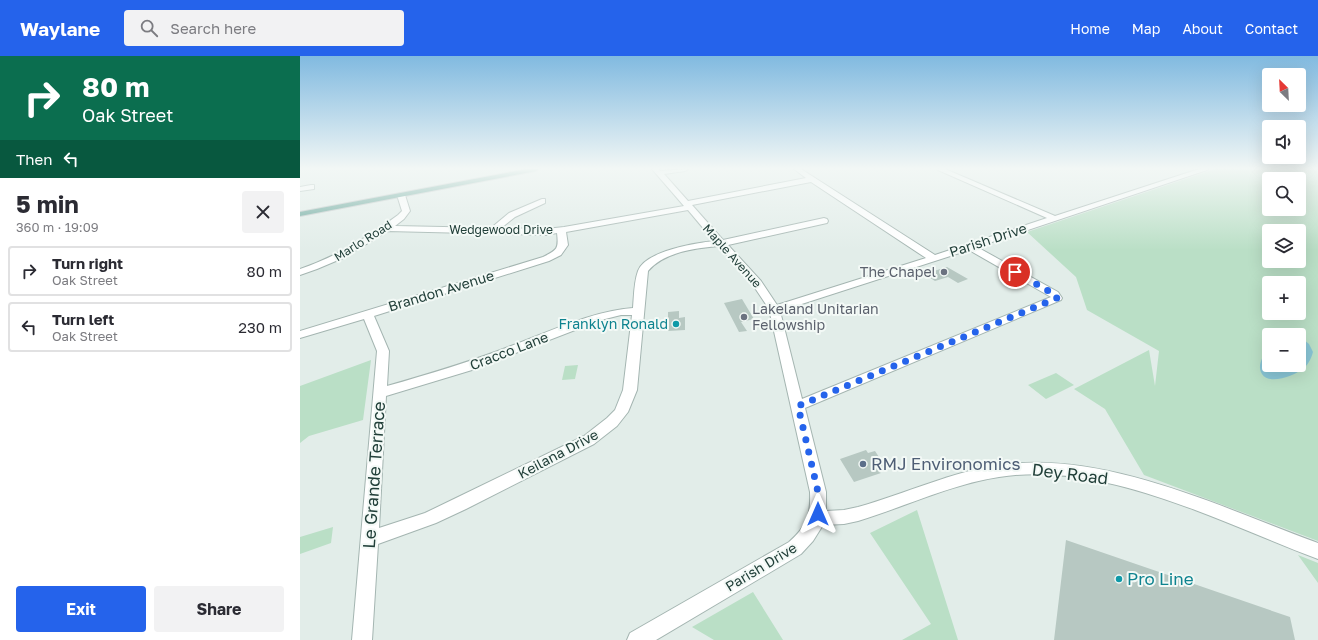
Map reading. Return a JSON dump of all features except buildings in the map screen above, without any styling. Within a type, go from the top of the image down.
[{"type":"main road","points":[[300,214],[394,196]]},
{"type":"street","name":"Marlo Road","points":[[300,272],[341,256],[404,214],[406,211],[402,196]]},
{"type":"street","name":"Maple Avenue","points":[[679,196],[757,283],[774,309]]},
{"type":"street","name":"Wedgewood Drive","points":[[384,228],[540,232],[561,230],[732,196]]},
{"type":"street","points":[[839,196],[934,258]]},
{"type":"street","points":[[1003,196],[1054,218]]},
{"type":"street","name":"Parish Drive","points":[[637,640],[795,548],[811,532],[817,518],[819,504],[818,492],[774,309],[1121,196]]},
{"type":"street","points":[[493,231],[512,215],[542,201]]},
{"type":"street","name":"Keilana Drive","points":[[369,539],[430,518],[589,440],[602,432],[621,412],[630,390],[637,311],[643,270],[651,261],[664,254],[824,220]]},
{"type":"street","name":"Brandon Avenue","points":[[300,335],[546,259],[558,253],[563,245],[561,230]]},
{"type":"street","points":[[798,406],[1057,298],[1054,294],[969,246]]},
{"type":"street","name":"Cracco Lane","points":[[380,393],[468,367],[597,318],[621,312],[637,311]]},
{"type":"street","name":"Le Grande Terrace","points":[[362,640],[384,351],[368,314]]},
{"type":"street","name":"Dey Road","points":[[817,518],[844,518],[982,474],[1030,468],[1057,469],[1116,479],[1148,489],[1318,551]]},
{"type":"green space","points":[[1134,196],[1262,196],[1262,216],[1306,216],[1306,196],[1318,196],[1318,541],[1144,475],[1105,409],[1074,389],[1149,350],[1155,386],[1159,351],[1087,310],[1076,277],[1027,232]]},
{"type":"green space","points":[[371,360],[363,420],[309,436],[300,443],[300,386]]},
{"type":"green space","points":[[578,365],[575,379],[562,380],[565,366]]},
{"type":"green space","points":[[1056,373],[1074,385],[1046,399],[1028,385]]},
{"type":"green space","points":[[917,510],[958,640],[902,640],[931,624],[870,533]]},
{"type":"green space","points":[[333,527],[331,543],[300,554],[300,537]]},
{"type":"green space","points":[[1298,555],[1318,563],[1318,583]]},
{"type":"green space","points":[[753,592],[783,640],[714,640],[692,627]]},
{"type":"water","points":[[1306,342],[1313,352],[1310,361],[1306,365]]},
{"type":"water","points":[[1262,359],[1262,372],[1298,372],[1283,378],[1270,379],[1262,374],[1260,364]]},
{"type":"place","name":"The Chapel","points":[[944,272]]},
{"type":"place","name":"Lakeland Unitarian Fellowship","points":[[744,317]]},
{"type":"place","name":"Franklyn Ronald","points":[[676,324]]},
{"type":"place","name":"RMJ Environomics","points":[[863,464]]},
{"type":"place","name":"Pro Line","points":[[1119,579]]},
{"type":"route","points":[[818,514],[818,492],[798,406],[1056,300],[1057,296],[1015,272]]}]
